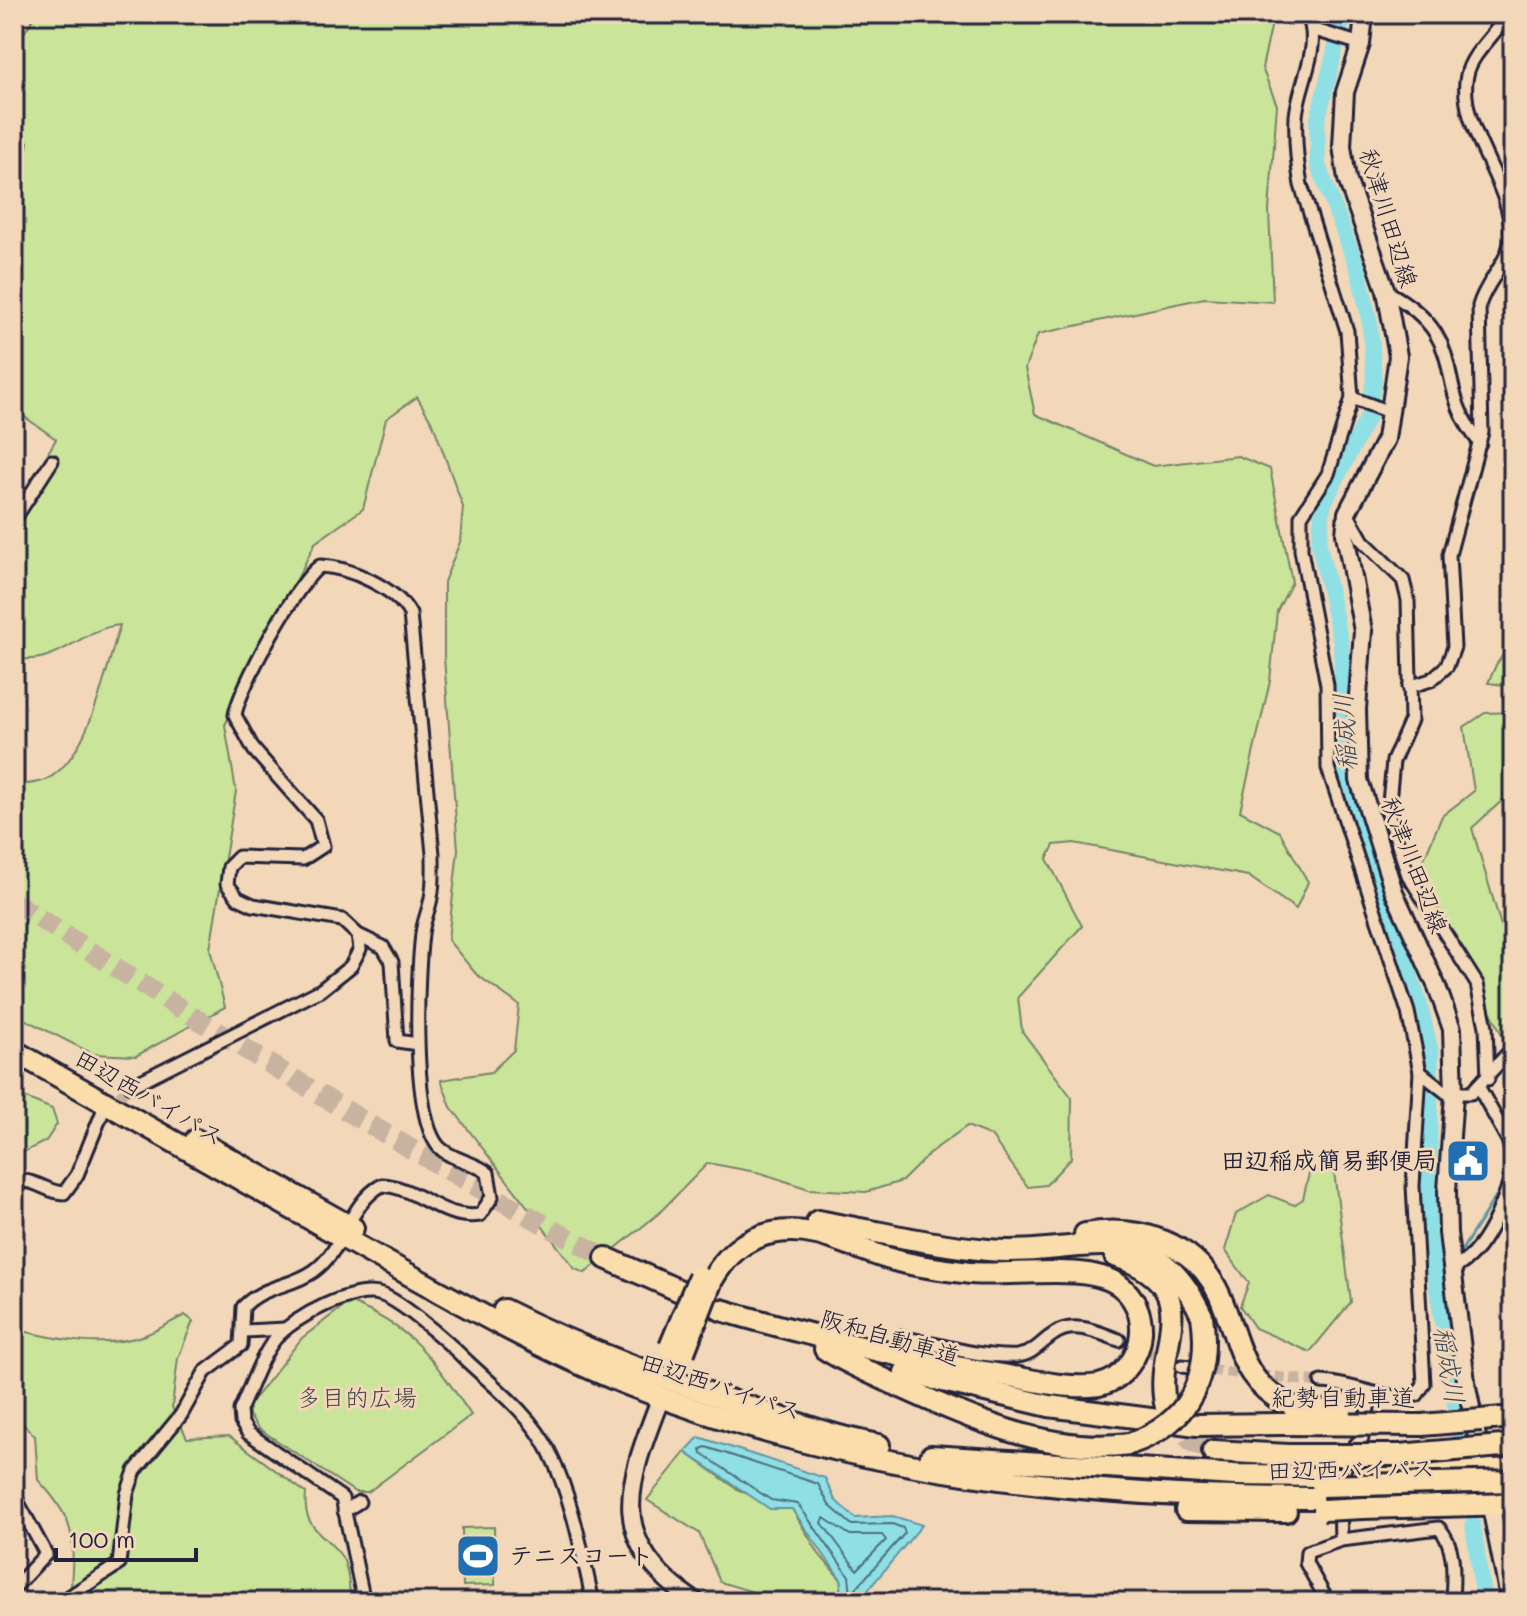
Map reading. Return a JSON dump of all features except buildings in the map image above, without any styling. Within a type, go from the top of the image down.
[{"type":"highway","name":"田辺西バイパス","points":[[14,1049],[346,1232],[557,1354],[808,1427],[931,1456],[1235,1475],[1322,1492]]},
{"type":"highway","points":[[665,1385],[706,1278],[731,1238],[754,1225],[776,1220],[804,1219],[979,1249],[1106,1244],[1142,1252],[1177,1274],[1202,1316],[1207,1350],[1198,1386],[1180,1413],[1161,1430],[1129,1444],[1108,1447],[1064,1443],[961,1415],[846,1364],[825,1349]]},
{"type":"highway","points":[[1015,1249],[1117,1230],[1143,1233],[1169,1243],[1203,1268],[1219,1294],[1239,1352],[1261,1388],[1293,1407],[1314,1412],[1481,1420]]},
{"type":"highway","points":[[706,1278],[733,1251],[770,1233],[808,1232],[892,1260],[972,1273],[1072,1272],[1099,1275],[1132,1297],[1141,1323],[1138,1349],[1126,1368],[1110,1381],[1071,1387],[848,1346],[721,1310]]},
{"type":"highway","points":[[865,1249],[978,1266],[1087,1255],[1113,1255],[1135,1263],[1163,1289],[1171,1309],[1172,1337],[1164,1377],[1169,1414]]},
{"type":"highway","name":"阪和自動車道","points":[[606,1258],[721,1310],[825,1349],[1031,1402],[1169,1414]]},
{"type":"highway","name":"田辺西バイパス","points":[[665,1385],[842,1452],[1104,1492],[1230,1498],[1322,1492],[1494,1488]]},
{"type":"highway","name":"紀勢自動車道","points":[[1169,1414],[1280,1424],[1422,1425],[1513,1417]]},
{"type":"highway","points":[[1213,1451],[1399,1455],[1513,1445]]},
{"type":"highway","points":[[1322,1492],[1363,1508],[1494,1488],[1513,1471]]},
{"type":"highway","points":[[1322,1492],[1362,1475],[1494,1488],[1513,1504]]},
{"type":"main road","name":"秋津川田辺線","points":[[1364,14],[1345,92],[1342,154],[1347,179],[1386,291],[1398,356],[1387,410],[1386,439],[1347,513],[1345,534],[1363,631],[1357,709],[1359,780],[1364,806],[1394,892],[1437,987],[1452,1029],[1446,1209],[1466,1382],[1494,1488],[1510,1602]]},
{"type":"main road","points":[[665,1385],[631,1475],[633,1526],[635,1537],[658,1573],[696,1602]]},
{"type":"street","points":[[1307,14],[1315,30],[1296,117],[1297,161],[1301,185],[1347,331],[1356,399],[1328,474],[1301,516],[1301,550],[1325,671],[1328,768],[1408,1012],[1423,1073],[1413,1186],[1424,1384],[1417,1395],[1406,1397],[1371,1393],[1346,1383],[1321,1382]]},
{"type":"street","points":[[1409,687],[1431,680],[1447,666],[1454,647],[1449,555],[1480,443],[1482,364],[1479,306],[1482,292],[1509,249],[1511,234],[1503,193],[1477,138],[1466,89],[1467,74],[1507,14]]},
{"type":"street","points":[[1315,30],[1355,43]]},
{"type":"street","points":[[1386,291],[1408,303],[1441,336],[1464,424],[1480,443]]},
{"type":"street","points":[[1356,399],[1387,410]]},
{"type":"street","points":[[14,520],[52,461]]},
{"type":"street","points":[[1347,513],[1363,541],[1403,580],[1408,600],[1411,720],[1393,761],[1388,813],[1408,875],[1477,984],[1486,1027],[1483,1083],[1513,1157]]},
{"type":"street","points":[[61,1602],[119,1564],[127,1494],[135,1471],[181,1415],[205,1372],[241,1345],[243,1307],[257,1292],[316,1270],[346,1232],[360,1203],[382,1185],[397,1186],[452,1215],[465,1217],[480,1215],[492,1197],[488,1173],[474,1162],[451,1156],[439,1146],[431,1131],[418,1044],[422,930],[432,893],[433,854],[410,614],[402,599],[336,567],[320,566],[309,576],[266,647],[239,696],[235,715],[254,750],[316,820],[322,832],[323,846],[303,859],[239,857],[229,867],[227,884],[238,898],[253,905],[283,913],[342,920],[358,935],[383,947],[392,962],[397,1041],[418,1044]]},
{"type":"street","points":[[131,1086],[321,990],[351,966],[360,949],[358,935]]},
{"type":"street","points":[[1423,1073],[1450,1094],[1471,1093],[1513,1048]]},
{"type":"street","points":[[14,1195],[15,1187],[24,1181],[39,1182],[54,1193],[64,1193],[77,1175],[103,1111]]},
{"type":"street","points":[[1454,1268],[1467,1262],[1484,1237],[1507,1193],[1513,1171]]},
{"type":"street","points":[[364,1602],[342,1498],[248,1433],[241,1422],[240,1410],[266,1355],[285,1329],[349,1293],[371,1292],[386,1295],[454,1348],[515,1405],[549,1450],[571,1512],[593,1602]]},
{"type":"street","points":[[901,1337],[1004,1356],[1022,1355],[1040,1346],[1055,1333],[1070,1328],[1085,1328],[1119,1340]]},
{"type":"street","points":[[244,1331],[285,1329]]},
{"type":"street","points":[[1182,1366],[1209,1370]]},
{"type":"street","points":[[1341,1540],[1339,1463],[1362,1438],[1371,1393]]},
{"type":"street","points":[[14,1495],[19,1516],[46,1554],[14,1588]]},
{"type":"street","points":[[1328,1602],[1306,1563],[1307,1552],[1341,1540],[1439,1528],[1446,1535],[1454,1568],[1452,1602]]},
{"type":"green space","points":[[36,14],[1274,14],[1262,68],[1277,105],[1269,211],[1273,302],[1204,298],[1038,334],[1025,368],[1035,414],[1153,466],[1238,456],[1270,469],[1292,582],[1277,611],[1270,681],[1240,811],[1280,832],[1308,882],[1296,909],[1248,876],[1074,843],[1054,845],[1047,859],[1082,926],[1018,997],[1022,1031],[1072,1098],[1071,1158],[1046,1185],[1028,1187],[991,1136],[967,1126],[931,1152],[902,1181],[866,1192],[809,1189],[761,1173],[708,1163],[658,1214],[585,1273],[575,1269],[451,1107],[441,1080],[491,1072],[514,1050],[519,1005],[476,974],[448,940],[458,850],[444,657],[444,582],[460,542],[463,507],[433,424],[417,397],[386,419],[363,509],[315,543],[225,725],[236,791],[210,949],[225,1007],[136,1056],[93,1054],[14,1014],[14,786],[45,780],[60,770],[73,754],[94,712],[120,625],[100,630],[54,654],[14,664],[14,513],[56,439],[16,411],[14,414],[14,163],[24,163],[28,142],[14,127],[14,49]]},
{"type":"green space","points":[[1513,640],[1513,686],[1488,683],[1496,665]]},
{"type":"green space","points":[[1513,712],[1513,732],[1505,733],[1505,798],[1472,828],[1513,966],[1513,1060],[1417,875],[1442,816],[1474,791],[1464,727],[1485,713]]},
{"type":"green space","points":[[14,1093],[52,1109],[57,1124],[46,1141],[14,1157]]},
{"type":"green space","points":[[1310,1169],[1334,1172],[1351,1302],[1310,1352],[1255,1328],[1240,1306],[1249,1283],[1225,1250],[1236,1214],[1269,1195],[1294,1205],[1303,1199]]},
{"type":"green space","name":"多目的広場","points":[[349,1302],[406,1334],[433,1361],[471,1415],[368,1492],[355,1492],[258,1428],[249,1415],[249,1405],[302,1338]]},
{"type":"green space","points":[[185,1315],[193,1321],[178,1358],[172,1407],[187,1438],[229,1436],[306,1493],[307,1515],[311,1523],[342,1557],[351,1602],[70,1602],[73,1549],[68,1523],[62,1510],[38,1480],[35,1436],[14,1415],[14,1329],[63,1339],[113,1342],[145,1335]]},
{"type":"green space","points":[[685,1452],[740,1491],[792,1509],[819,1554],[842,1581],[839,1593],[843,1602],[786,1602],[720,1582],[699,1533],[647,1500]]},
{"type":"green space","name":"テニスコート","points":[[494,1527],[495,1585],[463,1586],[462,1528]]},
{"type":"water","points":[[699,1437],[825,1478],[835,1500],[855,1518],[893,1516],[922,1525],[858,1602],[843,1602],[839,1593],[842,1581],[792,1509],[770,1509],[685,1452]]},
{"type":"waterway","name":"稲成川","points":[[1344,14],[1317,122],[1318,165],[1359,272],[1370,324],[1374,378],[1369,415],[1323,505],[1319,544],[1341,643],[1346,779],[1419,1002],[1431,1052],[1428,1230],[1464,1460]]},
{"type":"waterway","points":[[1505,1178],[1508,1166]]},
{"type":"waterway","points":[[1458,1256],[1503,1185]]},
{"type":"waterway","points":[[1436,1281],[1445,1271]]},
{"type":"waterway","name":"稲成川","points":[[1473,1524],[1484,1602]]},
{"type":"tunnel","points":[[14,902],[306,1086],[606,1258]]},
{"type":"tunnel","points":[[107,1107],[131,1086]]},
{"type":"tunnel","points":[[1119,1340],[1170,1361]]},
{"type":"tunnel","points":[[1209,1370],[1321,1382]]},
{"type":"tunnel","points":[[1169,1413],[1192,1442],[1213,1451]]},
{"type":"place","name":"田辺稲成簡易郵便局","points":[[1468,1161]]},
{"type":"place","name":"テニスコート","points":[[478,1556]]}]
